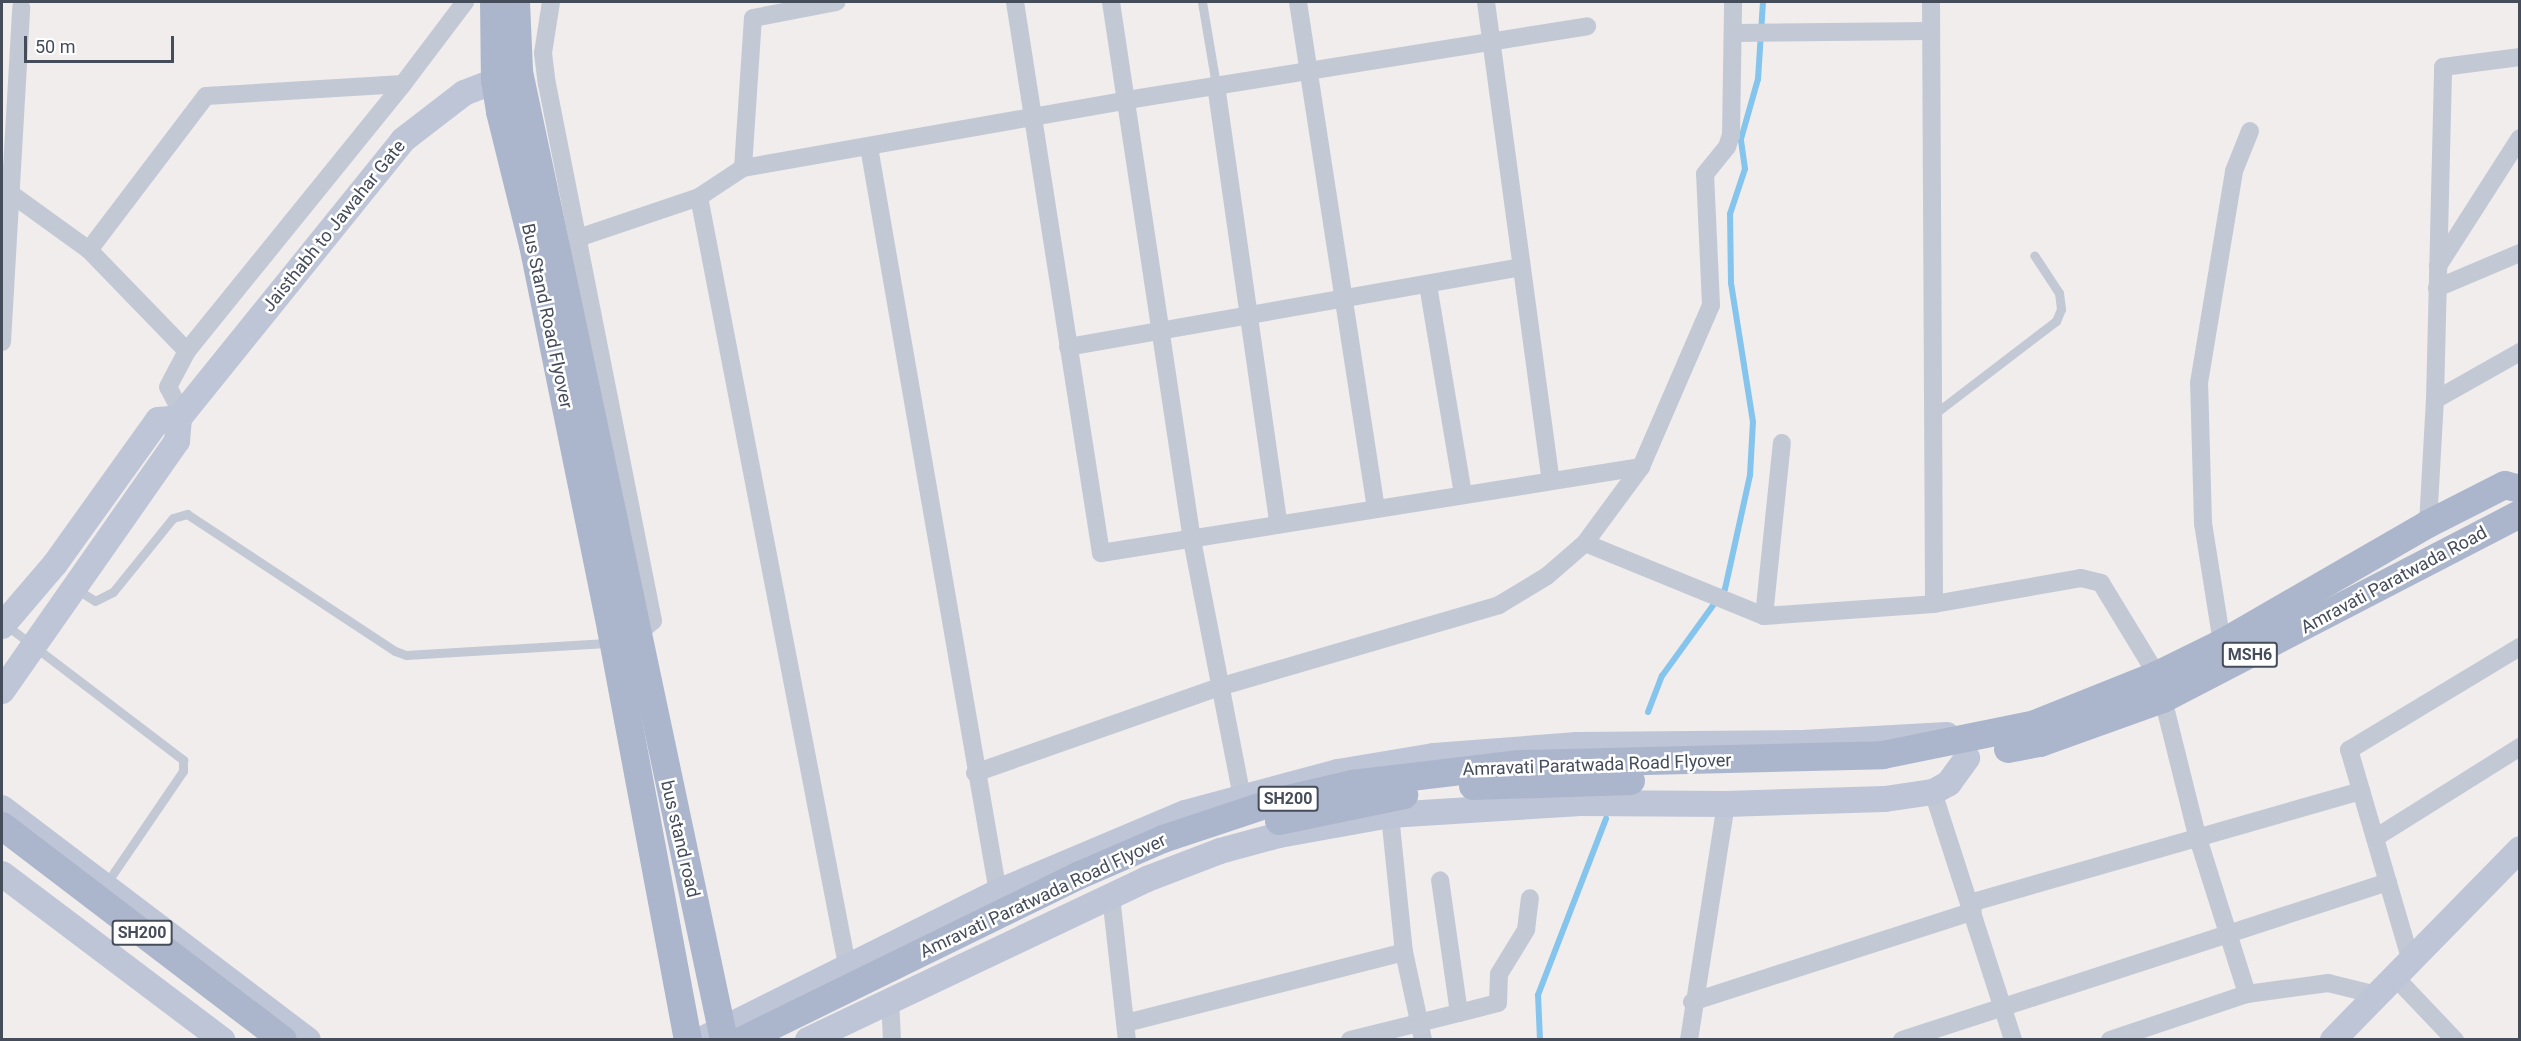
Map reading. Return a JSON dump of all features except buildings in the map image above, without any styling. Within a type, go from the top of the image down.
[{"type":"main road","name":"Bus Stand Road Flyover","points":[[494,2],[507,76],[624,634]]},
{"type":"main road","name":"Bus Stand Road Flyover","points":[[507,76],[516,2]]},
{"type":"main road","name":"Amravati Paratwada Road","points":[[2160,687],[2222,643],[2428,524],[2515,483]]},
{"type":"main road","name":"Amravati Paratwada Road","points":[[1965,749],[2035,724],[2160,687],[2517,520]]},
{"type":"main road","name":"bus stand road","points":[[624,634],[687,869],[722,1037]]},
{"type":"main road","name":"bus stand road","points":[[624,634],[657,874],[688,1040]]},
{"type":"main road","name":"Amravati Paratwada Road Flyover","points":[[784,1040],[1070,898],[1215,837],[1386,798],[1455,787],[1882,764],[1965,749]]},
{"type":"main road","name":"Amravati Paratwada Road Flyover","points":[[722,1037],[1163,839],[1271,803],[1352,784],[1520,764],[1882,764]]},
{"type":"main road","name":"SH200","points":[[2,826],[283,1040]]},
{"type":"main road","points":[[2,847],[258,1040]]},
{"type":"street","points":[[180,416],[168,387],[187,351],[403,84],[465,2]]},
{"type":"street","points":[[551,2],[543,53],[653,621],[624,634]]},
{"type":"street","points":[[743,168],[753,18],[836,2]]},
{"type":"street","points":[[1015,2],[1097,550],[1105,554],[1641,467]]},
{"type":"street","points":[[1111,2],[1192,540],[1242,797]]},
{"type":"street","points":[[1298,2],[1376,509]]},
{"type":"street","points":[[1486,2],[1551,481]]},
{"type":"street","points":[[975,773],[1219,687],[1499,605],[1547,576],[1585,543],[1641,467],[1711,305],[1705,174],[1727,147],[1731,135],[1737,32],[1733,2]]},
{"type":"street","points":[[1931,2],[1929,31],[1934,604]]},
{"type":"street","points":[[2,342],[4,259],[10,193],[7,142],[21,8]]},
{"type":"street","points":[[578,238],[699,197],[743,168],[1216,85],[1587,26]]},
{"type":"street","points":[[1737,32],[1929,31]]},
{"type":"street","points":[[2428,524],[2435,399],[2443,67],[2520,57]]},
{"type":"street","name":"Jaisthabh to Jawahar Gate","points":[[3,685],[177,441],[180,416],[403,140],[442,106],[507,76]]},
{"type":"street","points":[[89,250],[206,96],[403,84]]},
{"type":"street","points":[[1216,85],[1279,525]]},
{"type":"street","points":[[2222,643],[2203,523],[2199,383],[2234,171],[2250,131]]},
{"type":"street","points":[[2438,268],[2520,138]]},
{"type":"street","points":[[869,147],[975,773],[998,892]]},
{"type":"street","points":[[10,193],[89,250],[187,351]]},
{"type":"street","points":[[699,197],[848,965]]},
{"type":"street","points":[[2437,288],[2520,253]]},
{"type":"street","points":[[1068,347],[1521,267]]},
{"type":"street","points":[[1428,285],[1463,495]]},
{"type":"street","points":[[2435,399],[2520,352]]},
{"type":"street","name":"Jaisthabh to Jawahar Gate","points":[[3,625],[55,564],[159,420],[180,416]]},
{"type":"street","points":[[1760,615],[1782,443]]},
{"type":"street","points":[[1585,543],[1704,590],[1760,615],[1934,604],[2081,578],[2101,583],[2160,687],[2197,835],[2247,993]]},
{"type":"street","points":[[2456,1040],[2402,967],[2388,882],[2349,750],[2520,647]]},
{"type":"street","points":[[722,1037],[848,965],[998,892],[1185,813],[1338,772],[1434,756],[1577,746],[1803,743],[1945,734],[1965,749],[1949,783],[1934,792],[1885,799],[1668,805],[1581,804],[1390,815],[1220,851],[1111,896],[890,998],[807,1040]]},
{"type":"street","points":[[2376,838],[2520,747]]},
{"type":"street","points":[[1692,1002],[1972,907],[2197,835],[2361,790]]},
{"type":"street","points":[[1934,792],[2013,1040]]},
{"type":"street","points":[[1689,1040],[1692,1002],[1726,804]]},
{"type":"street","points":[[2,808],[308,1040]]},
{"type":"street","points":[[1390,815],[1404,952],[1421,1031]]},
{"type":"street","points":[[2333,1040],[2373,994],[2520,849]]},
{"type":"street","points":[[657,874],[687,869]]},
{"type":"street","points":[[2,874],[222,1040]]},
{"type":"street","points":[[1440,880],[1459,1013]]},
{"type":"street","points":[[1902,1040],[2230,936],[2388,882]]},
{"type":"street","points":[[1111,896],[1126,1031],[1404,952]]},
{"type":"street","points":[[1350,1040],[1421,1031],[1459,1013],[1498,1003],[1499,974],[1526,930],[1530,898]]},
{"type":"street","points":[[2110,1040],[2141,1035],[2247,993],[2328,983],[2373,994]]},
{"type":"street","points":[[890,998],[892,1040]]},
{"type":"lane","points":[[1202,2],[1216,85]]},
{"type":"lane","points":[[1933,415],[2056,321],[2061,309],[2059,293],[2034,255]]},
{"type":"lane","points":[[74,588],[95,601],[113,592],[173,518],[187,514],[395,651],[406,655],[624,634]]},
{"type":"lane","points":[[3,625],[183,760],[183,771],[105,886]]},
{"type":"waterway","points":[[1648,712],[1662,676],[1725,589],[1750,475],[1753,422],[1731,283],[1730,214],[1745,169],[1741,139],[1758,79],[1763,2]]},
{"type":"waterway","points":[[1540,1040],[1538,995],[1606,819]]}]
